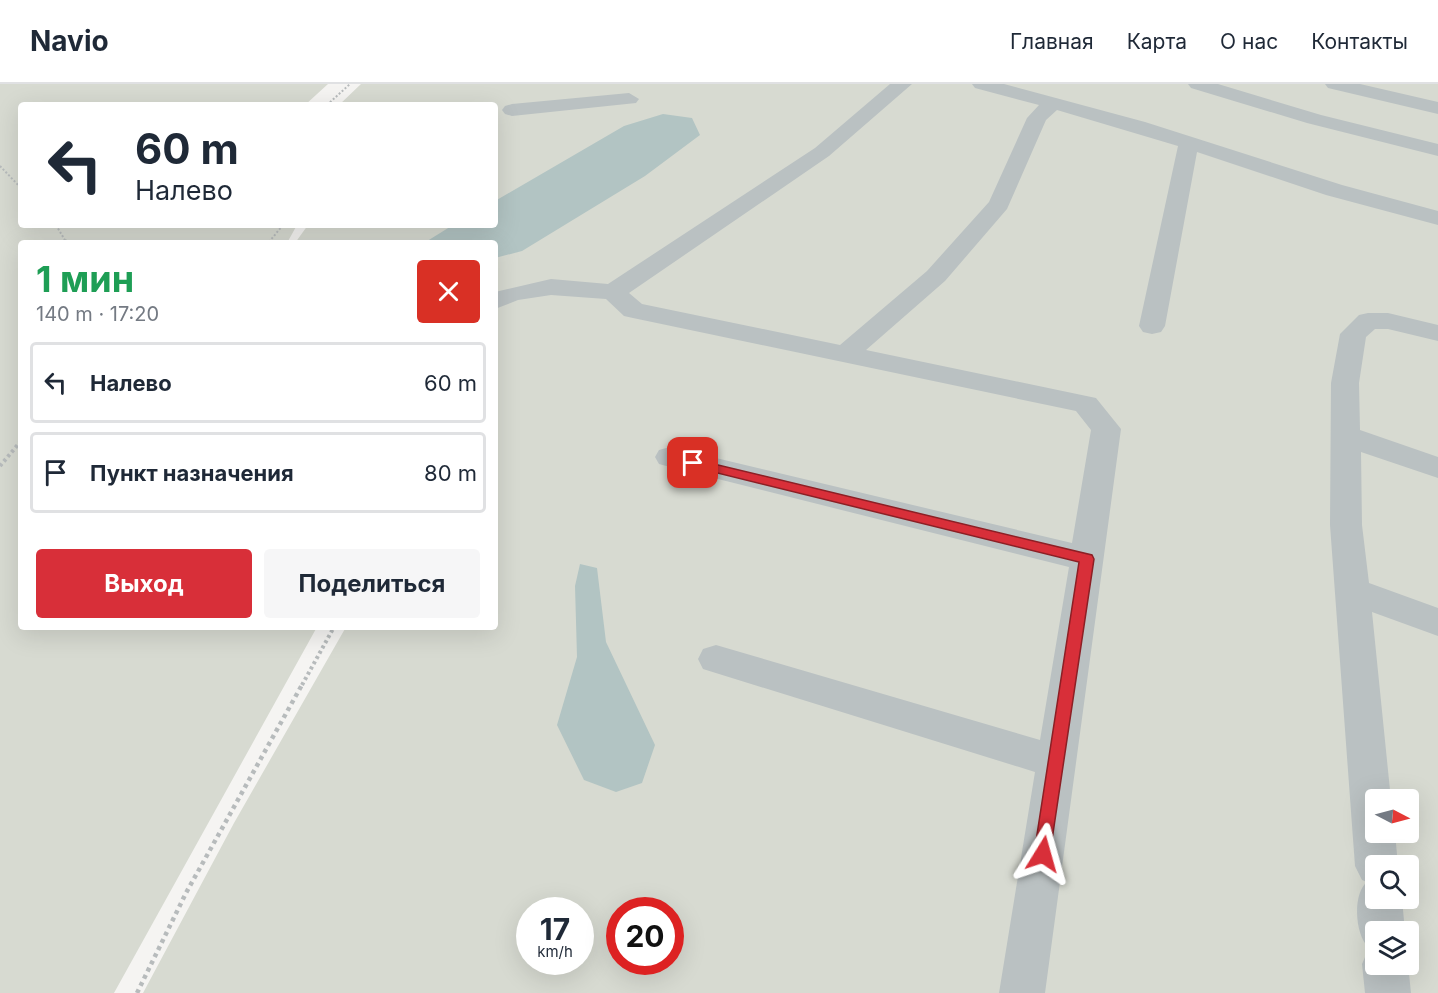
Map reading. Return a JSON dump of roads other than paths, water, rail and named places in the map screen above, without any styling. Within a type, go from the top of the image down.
[{"type":"lane","points":[[613,292],[822,152],[902,84]]},
{"type":"lane","points":[[982,84],[1189,142],[1334,190],[1438,218]]},
{"type":"lane","points":[[1198,84],[1314,119],[1438,150]]},
{"type":"lane","points":[[1335,84],[1438,108]]},
{"type":"lane","points":[[525,92],[506,116],[629,99]]},
{"type":"lane","points":[[845,354],[936,276],[999,204],[1036,118],[1053,103]]},
{"type":"lane","points":[[1152,326],[1189,142]]},
{"type":"lane","points":[[498,300],[511,294],[551,287],[613,292],[633,310],[1086,404],[1106,429],[1022,993]]},
{"type":"lane","points":[[1376,855],[1346,525],[1345,383],[1353,334],[1368,321],[1388,321],[1438,333]]},
{"type":"lane","points":[[1346,436],[1438,468]]},
{"type":"lane","points":[[670,458],[1087,559]]},
{"type":"lane","points":[[1352,591],[1438,622]]},
{"type":"lane","points":[[716,659],[1056,762]]},
{"type":"lane","points":[[1386,975],[1388,993]]}]
